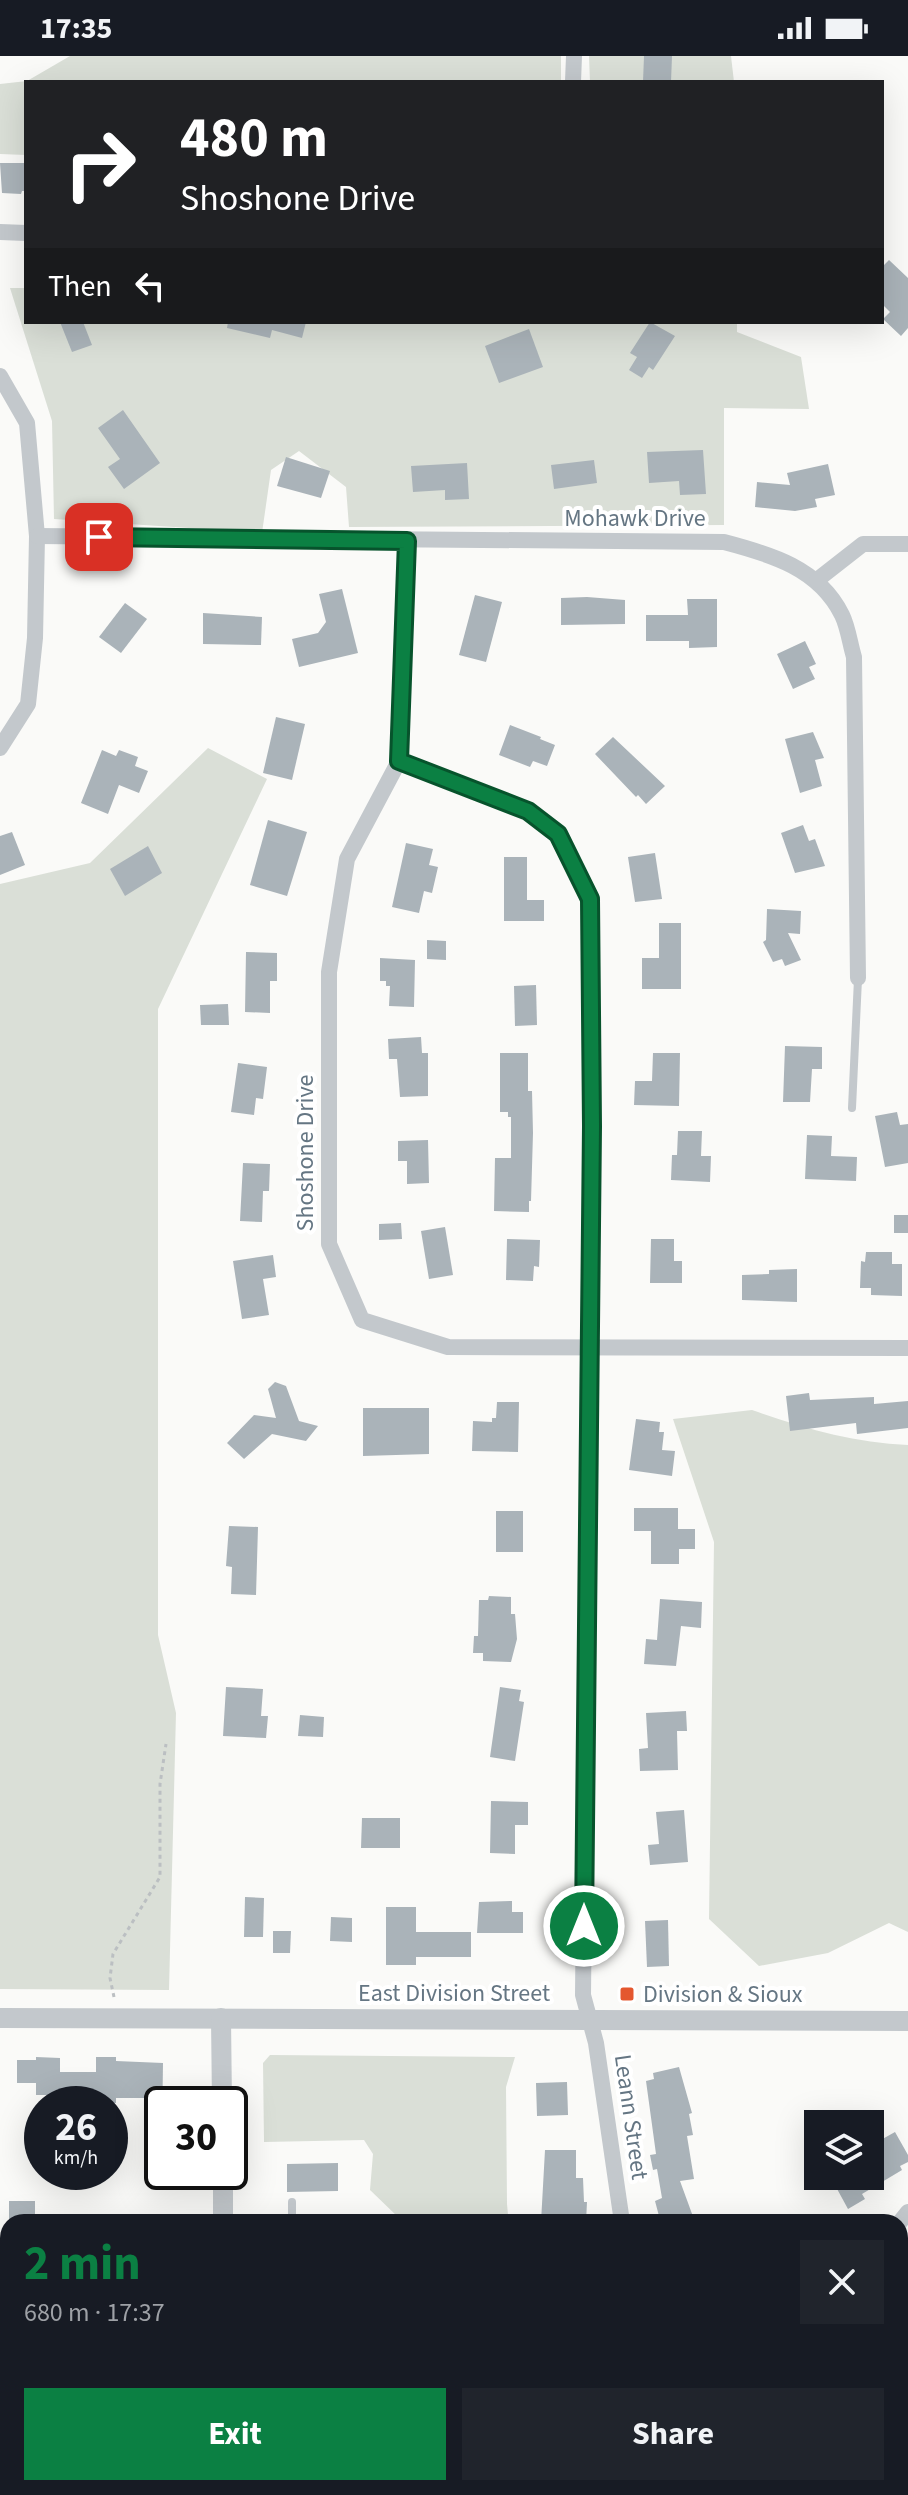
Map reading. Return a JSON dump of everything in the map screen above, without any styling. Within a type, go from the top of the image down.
[{"type":"street","points":[[573,80],[574,56]]},
{"type":"street","points":[[0,232],[24,233]]},
{"type":"street","points":[[0,376],[27,423],[37,536],[35,638],[28,704],[0,748]]},
{"type":"street","name":"Mohawk Drive","points":[[37,536],[724,542],[766,553],[817,580],[843,616],[854,657],[858,978]]},
{"type":"street","name":"Shoshone Drive","points":[[407,541],[399,761],[347,859],[329,972],[329,1244],[362,1320],[448,1347],[908,1348]]},
{"type":"street","points":[[817,580],[863,544],[908,544]]},
{"type":"street","name":"Leann Street","points":[[399,761],[528,811],[558,834],[590,899],[592,1126],[583,1995],[596,2043],[621,2214]]},
{"type":"street","name":"East Division Street","points":[[0,2018],[908,2021]]},
{"type":"street","points":[[221,2018],[222,2086]]},
{"type":"street","points":[[223,2190],[223,2214]]},
{"type":"lane","points":[[852,1108],[858,978]]},
{"type":"lane","points":[[292,2202],[292,2214]]},
{"type":"path","points":[[114,1997],[110,1978],[113,1954],[160,1877],[160,1784],[166,1744]]},
{"type":"shaded area","points":[[70,56],[561,56],[561,80],[29,80]]},
{"type":"shaded area","points":[[589,56],[731,56],[734,80],[590,80]]},
{"type":"shaded area","points":[[24,81],[24,155],[0,154],[0,84]]},
{"type":"shaded area","points":[[10,288],[24,288],[24,324],[737,324],[737,332],[801,357],[809,409],[724,408],[724,525],[349,527],[346,487],[299,451],[271,470],[262,533],[54,519],[52,421]]},
{"type":"shaded area","points":[[208,748],[267,779],[158,1009],[158,1635],[176,1713],[169,1990],[0,1989],[0,884],[90,863]]},
{"type":"shaded area","points":[[752,1410],[829,1434],[908,1445],[908,1932],[889,1923],[828,1953],[759,1966],[709,1919],[714,1542],[673,1419]]},
{"type":"shaded area","points":[[270,2055],[515,2057],[506,2087],[508,2214],[395,2214],[370,2190],[373,2154],[364,2140],[264,2142],[263,2063]]},
{"type":"building","points":[[644,56],[672,56],[671,80],[643,80]]},
{"type":"building","points":[[0,163],[24,163],[24,191],[21,194],[2,193]]},
{"type":"building","points":[[889,260],[908,278],[908,328],[901,336],[884,320],[890,312],[884,306],[884,265]]},
{"type":"building","points":[[61,324],[84,324],[92,345],[72,352]]},
{"type":"building","points":[[228,324],[306,324],[302,338],[272,330],[270,338],[227,328]]},
{"type":"building","points":[[649,324],[675,336],[653,370],[649,367],[642,378],[629,370],[637,357],[630,353]]},
{"type":"building","points":[[529,329],[543,367],[499,383],[485,346]]},
{"type":"building","points":[[123,410],[160,463],[124,489],[108,467],[120,459],[98,428]]},
{"type":"building","points":[[703,450],[706,494],[680,495],[679,481],[649,483],[647,452]]},
{"type":"building","points":[[286,457],[330,471],[321,498],[277,486]]},
{"type":"building","points":[[594,460],[597,483],[554,489],[551,465]]},
{"type":"building","points":[[467,463],[469,499],[445,500],[445,490],[413,492],[411,466]]},
{"type":"building","points":[[828,464],[835,495],[815,499],[817,507],[795,511],[755,507],[757,482],[790,485],[787,473]]},
{"type":"building","points":[[342,589],[358,653],[299,667],[292,639],[318,633],[326,622],[319,594]]},
{"type":"building","points":[[475,595],[502,602],[486,662],[459,655]]},
{"type":"building","points":[[561,598],[625,600],[625,624],[561,625]]},
{"type":"building","points":[[687,599],[717,599],[717,647],[689,648],[689,641],[646,641],[646,615],[688,615]]},
{"type":"building","points":[[125,603],[147,619],[121,653],[99,637]]},
{"type":"building","points":[[203,613],[262,617],[261,645],[203,644]]},
{"type":"building","points":[[805,641],[816,664],[809,667],[815,679],[793,689],[777,654]]},
{"type":"building","points":[[276,717],[305,724],[292,780],[263,773]]},
{"type":"building","points":[[510,725],[555,745],[547,766],[533,761],[530,767],[499,755]]},
{"type":"building","points":[[813,732],[824,758],[815,760],[822,786],[800,793],[785,739]]},
{"type":"building","points":[[613,737],[665,786],[646,804],[595,754]]},
{"type":"building","points":[[102,750],[116,756],[119,750],[138,757],[135,766],[148,771],[139,793],[119,785],[108,814],[81,803]]},
{"type":"building","points":[[268,820],[307,832],[287,896],[250,885]]},
{"type":"building","points":[[803,825],[809,841],[815,839],[825,866],[795,873],[781,833]]},
{"type":"building","points":[[12,832],[25,865],[0,875],[0,836]]},
{"type":"building","points":[[406,843],[433,849],[429,865],[438,867],[432,893],[424,891],[419,913],[392,907]]},
{"type":"building","points":[[148,846],[162,873],[125,896],[110,869]]},
{"type":"building","points":[[655,853],[662,899],[635,902],[628,857]]},
{"type":"building","points":[[504,857],[527,857],[527,900],[544,900],[544,921],[504,921]]},
{"type":"building","points":[[767,909],[801,911],[800,934],[788,933],[801,960],[785,966],[782,959],[773,962],[763,942],[766,940]]},
{"type":"building","points":[[659,923],[681,923],[681,989],[642,989],[642,958],[659,958]]},
{"type":"building","points":[[427,940],[446,941],[446,960],[427,959]]},
{"type":"building","points":[[246,952],[277,953],[277,981],[270,981],[270,1013],[245,1012]]},
{"type":"building","points":[[380,958],[415,960],[414,1007],[389,1006],[390,986],[386,986],[386,981],[380,981]]},
{"type":"building","points":[[536,985],[537,1025],[515,1026],[514,986]]},
{"type":"building","points":[[228,1004],[229,1025],[201,1025],[200,1005]]},
{"type":"building","points":[[421,1037],[422,1053],[428,1053],[428,1096],[400,1097],[397,1059],[389,1059],[388,1039]]},
{"type":"building","points":[[785,1046],[822,1047],[822,1069],[812,1069],[810,1102],[783,1102]]},
{"type":"building","points":[[500,1053],[528,1053],[533,1133],[529,1212],[494,1211],[495,1158],[511,1158],[511,1117],[508,1117],[508,1112],[500,1112]]},
{"type":"building","points":[[653,1053],[680,1053],[679,1106],[634,1105],[635,1081],[652,1081]]},
{"type":"building","points":[[238,1063],[267,1067],[263,1099],[256,1098],[254,1115],[231,1112]]},
{"type":"building","points":[[897,1112],[900,1125],[908,1124],[908,1163],[885,1167],[875,1116]]},
{"type":"building","points":[[678,1131],[702,1131],[701,1156],[711,1156],[710,1182],[671,1180],[672,1155],[677,1155]]},
{"type":"building","points":[[807,1135],[832,1136],[831,1156],[857,1157],[856,1181],[805,1179]]},
{"type":"building","points":[[428,1140],[429,1183],[407,1184],[407,1161],[398,1161],[398,1141]]},
{"type":"building","points":[[243,1163],[270,1164],[269,1191],[263,1191],[262,1222],[240,1221]]},
{"type":"building","points":[[894,1215],[908,1215],[908,1233],[894,1233]]},
{"type":"building","points":[[401,1223],[402,1239],[379,1240],[379,1224]]},
{"type":"building","points":[[445,1227],[453,1275],[429,1279],[421,1231]]},
{"type":"building","points":[[507,1239],[540,1240],[539,1267],[534,1266],[533,1281],[506,1280]]},
{"type":"building","points":[[651,1239],[674,1239],[674,1261],[682,1261],[682,1283],[650,1283]]},
{"type":"building","points":[[866,1252],[892,1252],[892,1264],[902,1264],[902,1296],[871,1295],[871,1288],[860,1288],[861,1261],[865,1262]]},
{"type":"building","points":[[273,1255],[276,1277],[263,1279],[269,1315],[242,1319],[233,1261]]},
{"type":"building","points":[[797,1269],[797,1302],[742,1300],[742,1275]]},
{"type":"building","points":[[275,1382],[286,1386],[299,1421],[318,1426],[306,1441],[272,1434],[244,1459],[227,1443],[254,1415],[276,1418],[268,1389]]},
{"type":"building","points":[[809,1393],[810,1400],[874,1397],[874,1404],[908,1401],[908,1428],[857,1434],[856,1423],[790,1431],[786,1396]]},
{"type":"building","points":[[497,1402],[519,1402],[518,1452],[472,1451],[473,1421],[492,1422],[492,1418],[496,1418]]},
{"type":"building","points":[[363,1408],[429,1408],[429,1454],[363,1456]]},
{"type":"building","points":[[636,1419],[660,1422],[659,1432],[664,1432],[662,1450],[675,1451],[672,1476],[629,1470]]},
{"type":"building","points":[[634,1508],[678,1508],[678,1529],[695,1529],[695,1549],[679,1549],[679,1564],[651,1564],[651,1531],[634,1531]]},
{"type":"building","points":[[496,1511],[523,1511],[523,1552],[496,1552]]},
{"type":"building","points":[[229,1526],[258,1527],[256,1595],[231,1594],[232,1567],[226,1566]]},
{"type":"building","points":[[489,1596],[511,1597],[511,1614],[515,1614],[517,1639],[511,1662],[483,1661],[483,1653],[473,1653],[474,1636],[478,1636],[479,1600],[488,1600]]},
{"type":"building","points":[[660,1599],[702,1602],[701,1628],[681,1626],[676,1666],[644,1664],[646,1639],[657,1640]]},
{"type":"building","points":[[226,1687],[263,1689],[261,1716],[268,1716],[266,1738],[223,1736]]},
{"type":"building","points":[[500,1687],[521,1690],[519,1701],[524,1702],[515,1761],[490,1757]]},
{"type":"building","points":[[686,1711],[687,1731],[677,1731],[678,1770],[640,1771],[639,1749],[648,1748],[646,1713]]},
{"type":"building","points":[[300,1715],[324,1717],[323,1737],[298,1736]]},
{"type":"building","points":[[491,1801],[528,1802],[528,1825],[515,1825],[515,1854],[490,1853]]},
{"type":"building","points":[[684,1810],[688,1862],[650,1865],[648,1845],[659,1844],[656,1812]]},
{"type":"building","points":[[362,1818],[400,1818],[400,1848],[361,1848]]},
{"type":"building","points":[[245,1897],[264,1898],[263,1937],[244,1937]]},
{"type":"building","points":[[512,1901],[512,1912],[523,1912],[523,1933],[477,1933],[479,1902]]},
{"type":"building","points":[[386,1907],[416,1907],[416,1932],[471,1932],[471,1957],[416,1957],[416,1965],[386,1965]]},
{"type":"building","points":[[331,1917],[352,1918],[352,1942],[330,1941]]},
{"type":"building","points":[[668,1920],[669,1966],[647,1967],[645,1921]]},
{"type":"building","points":[[273,1931],[291,1931],[290,1953],[273,1953]]},
{"type":"building","points":[[36,2057],[60,2058],[60,2072],[96,2072],[96,2057],[163,2063],[163,2086],[144,2086],[144,2098],[128,2098],[128,2086],[36,2086],[36,2083],[17,2083],[17,2060],[36,2060]]},
{"type":"building","points":[[679,2067],[692,2113],[689,2114],[693,2135],[687,2136],[694,2179],[680,2181],[692,2214],[658,2214],[655,2201],[662,2198],[657,2169],[653,2170],[650,2155],[656,2154],[646,2081],[654,2079],[653,2073]]},
{"type":"building","points":[[567,2082],[568,2115],[537,2116],[536,2083]]},
{"type":"building","points":[[895,2132],[908,2155],[908,2162],[900,2166],[902,2170],[884,2181],[884,2138]]},
{"type":"building","points":[[545,2150],[576,2150],[576,2178],[583,2178],[586,2214],[541,2214]]},
{"type":"building","points":[[338,2163],[338,2191],[287,2192],[287,2164]]},
{"type":"building","points":[[838,2190],[869,2190],[862,2194],[865,2199],[848,2209]]},
{"type":"building","points":[[9,2201],[35,2201],[35,2214],[9,2214]]},
{"type":"place","name":"Division & Sioux","points":[[627,1994]]},
{"type":"route","points":[[99,537],[407,541],[399,761],[528,811],[558,834],[590,899],[592,1126],[584,1926]]}]
